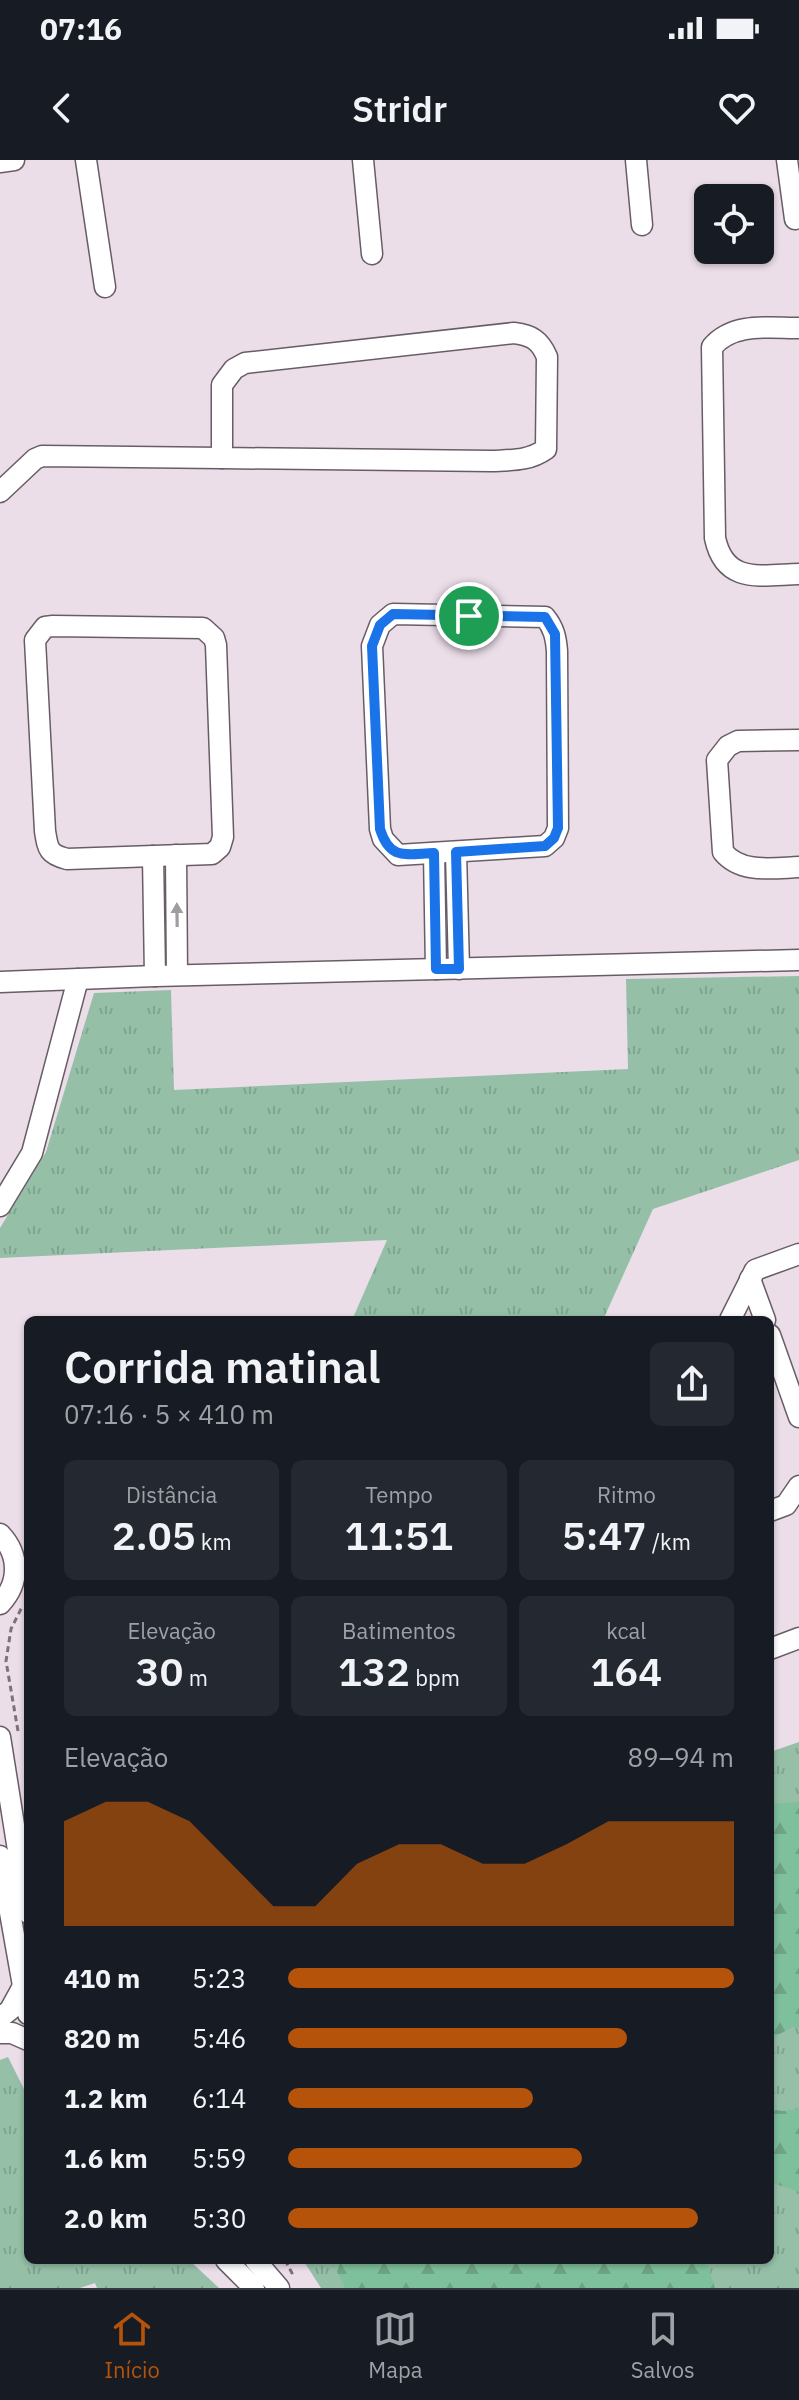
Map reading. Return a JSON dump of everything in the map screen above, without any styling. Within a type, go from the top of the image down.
[{"type":"street","points":[[0,162],[14,160]]},
{"type":"street","points":[[86,160],[105,287]]},
{"type":"street","points":[[363,160],[372,254]]},
{"type":"street","points":[[636,160],[642,225]]},
{"type":"street","points":[[787,160],[795,219]]},
{"type":"street","points":[[799,328],[743,329],[730,332],[712,347],[715,538],[718,554],[733,570],[750,575],[799,574]]},
{"type":"street","points":[[4,483],[35,459],[51,455],[222,458],[492,461],[523,459],[546,449],[547,357],[543,346],[529,335],[514,333],[245,363],[234,369],[222,385],[222,458]]},
{"type":"street","points":[[393,614],[545,617],[555,634],[557,651],[558,828],[554,838],[545,846],[456,852],[398,855],[383,839],[380,829],[372,646],[380,625],[393,614]]},
{"type":"street","points":[[45,627],[203,628],[214,638],[223,837],[220,847],[212,854],[176,855],[67,859],[54,856],[49,850],[45,831],[35,640],[45,627]]},
{"type":"street","points":[[799,740],[738,741],[728,746],[717,760],[723,852],[731,861],[743,866],[799,867]]},
{"type":"street","points":[[456,852],[459,969]]},
{"type":"street","points":[[434,853],[436,969]]},
{"type":"street","points":[[176,855],[177,975]]},
{"type":"street","points":[[153,856],[155,976]]},
{"type":"street","points":[[0,982],[799,960]]},
{"type":"street","points":[[0,1206],[32,1153],[78,979]]},
{"type":"street","points":[[732,1316],[755,1270],[799,1254]]},
{"type":"street","points":[[750,1279],[764,1316]]},
{"type":"street","points":[[774,1346],[799,1417]]},
{"type":"street","points":[[774,1510],[786,1505],[799,1486]]},
{"type":"street","points":[[0,1534],[13,1553],[21,1580],[0,1604]]},
{"type":"street","points":[[774,1647],[799,1638]]},
{"type":"street","points":[[10,1738],[24,1874]]},
{"type":"street","points":[[0,1856],[24,1997]]},
{"type":"street","points":[[0,2018],[10,2010],[22,1988]]},
{"type":"street","points":[[0,2033],[12,2033],[24,2038]]},
{"type":"street","points":[[230,2264],[254,2288]]},
{"type":"street","points":[[258,2264],[279,2288]]},
{"type":"path","points":[[10,1738],[6,1661],[11,1629],[22,1607]]},
{"type":"green space","points":[[799,976],[799,1160],[653,1209],[605,1316],[354,1316],[387,1240],[0,1258],[0,1228],[46,1152],[94,993],[171,990],[174,1090],[628,1069],[626,979]]},
{"type":"green space","points":[[799,1742],[799,2288],[321,2288],[306,2264],[774,2264],[774,1751]]},
{"type":"green space","points":[[799,1802],[799,2028],[793,2027],[774,2037],[774,1804]]},
{"type":"green space","points":[[8,2057],[24,2089],[24,2264],[193,2264],[219,2288],[97,2288],[95,2283],[80,2288],[0,2288],[0,2060]]},
{"type":"green space","points":[[799,2109],[799,2192],[774,2183],[774,2110]]},
{"type":"green space","points":[[340,2264],[707,2264],[715,2288],[344,2288],[337,2272]]},
{"type":"route","points":[[393,614],[469,616],[545,617],[555,634],[558,828],[554,838],[545,846],[456,852],[459,969],[436,969],[434,853],[398,855],[383,839],[380,829],[372,646],[380,625],[393,614]]}]
